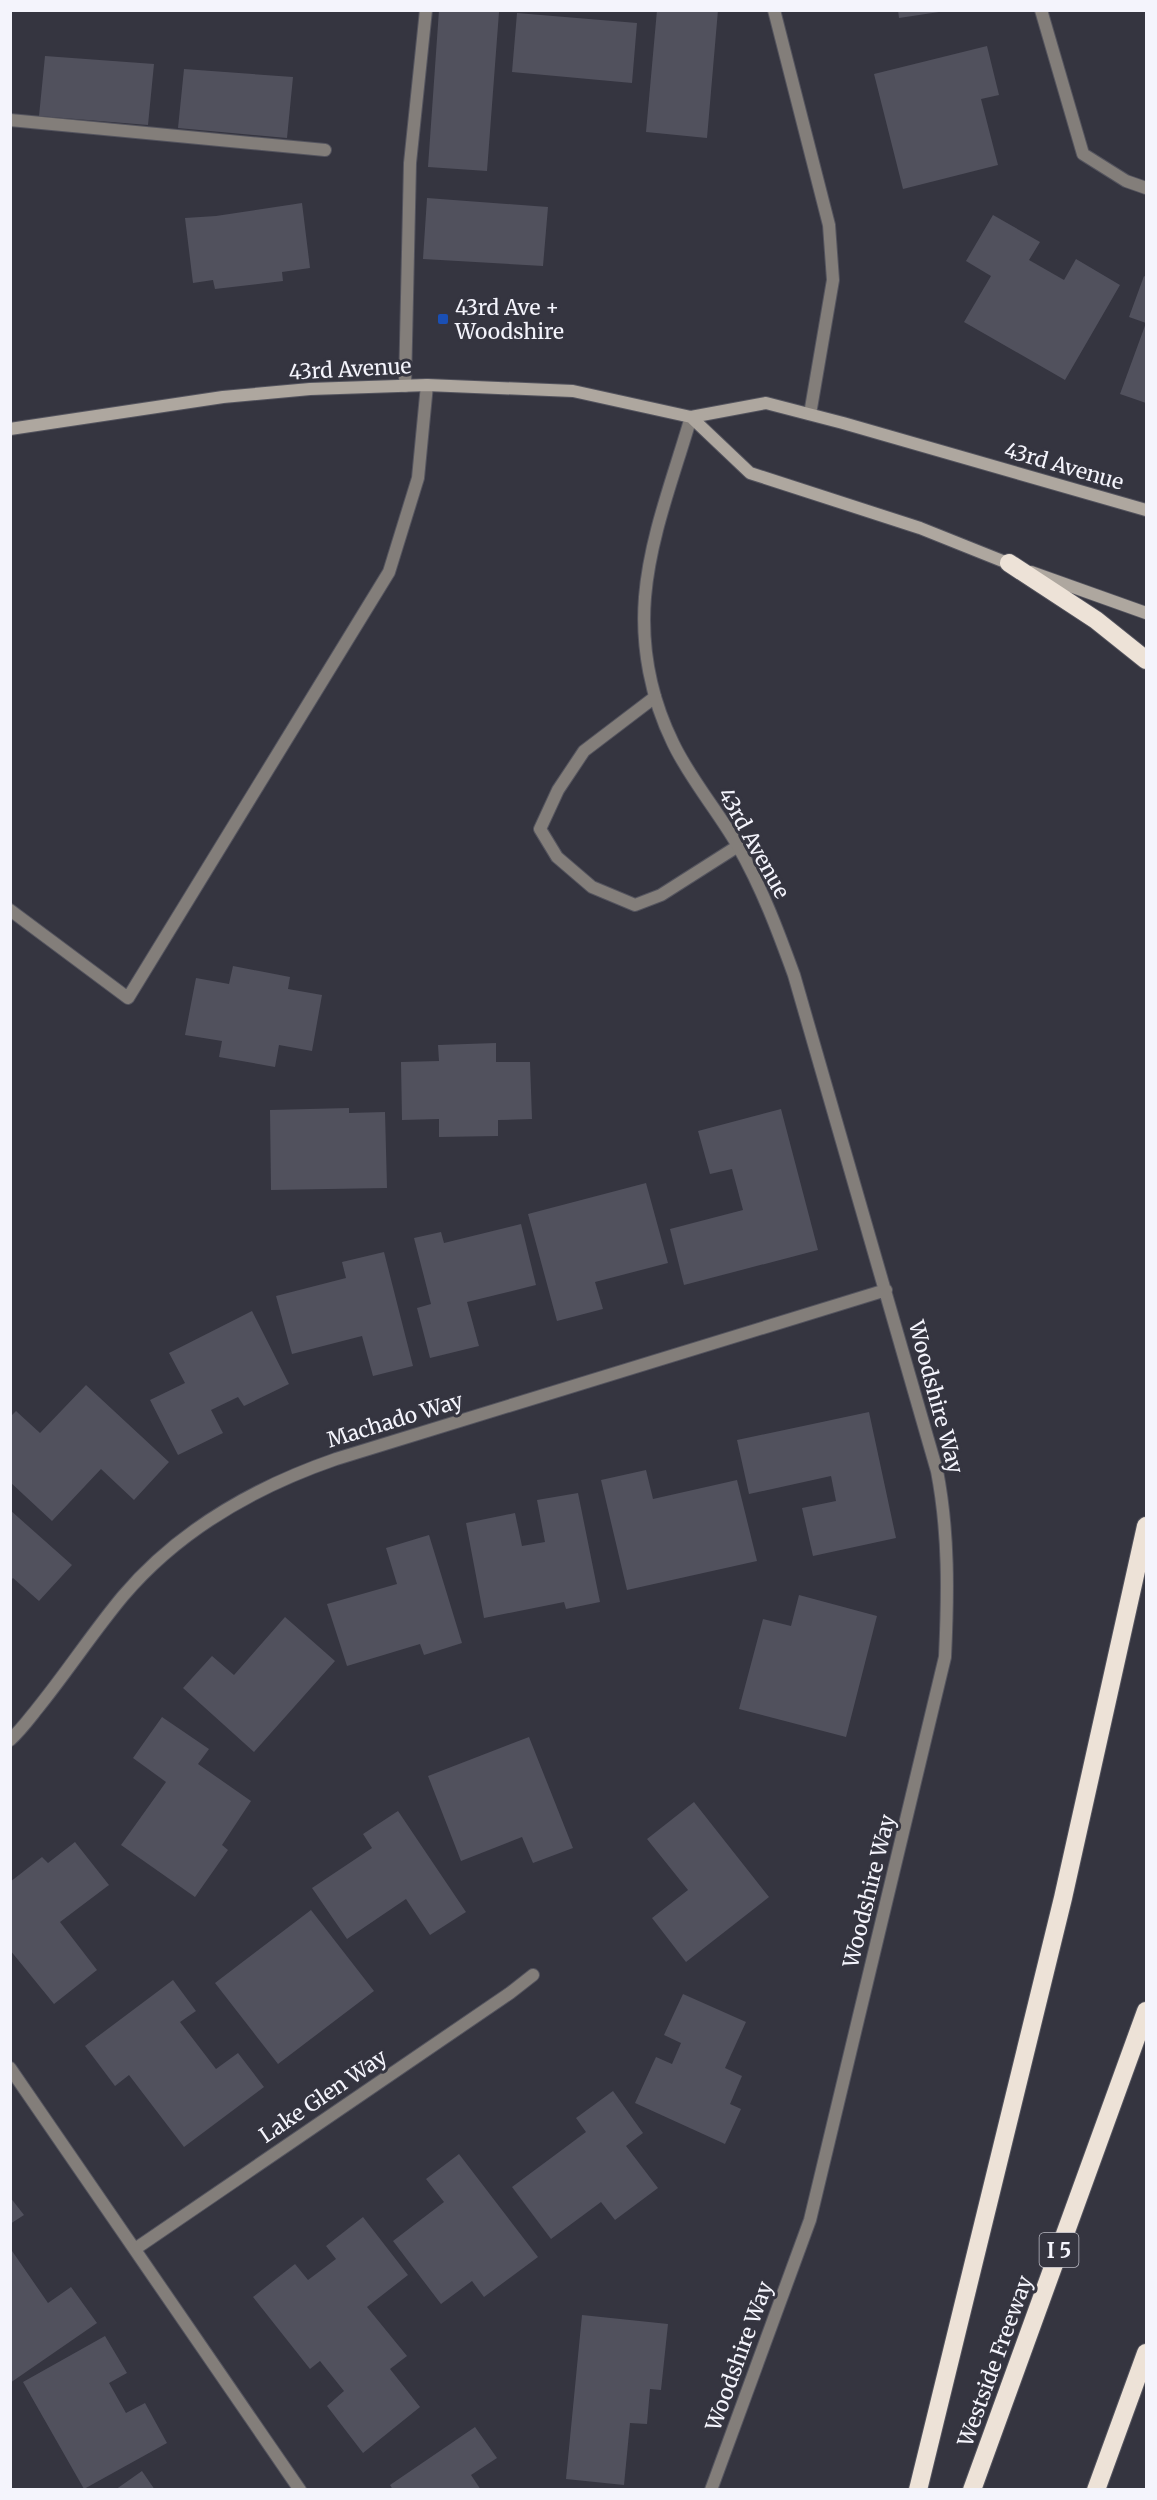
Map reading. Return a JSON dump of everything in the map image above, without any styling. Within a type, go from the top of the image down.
[{"type":"highway","points":[[1009,563],[1096,620],[1146,660]]},
{"type":"highway","points":[[918,2490],[1063,1898],[1146,1526]]},
{"type":"highway","name":"Westside Freeway","points":[[972,2490],[1146,2011]]},
{"type":"highway","points":[[1096,2490],[1146,2353]]},
{"type":"main road","name":"43rd Avenue","points":[[10,429],[223,397],[310,389],[427,385],[573,391],[692,417],[766,403],[1146,510]]},
{"type":"main road","points":[[692,417],[750,473],[920,528],[1146,613]]},
{"type":"street","points":[[405,386],[410,163],[426,10]]},
{"type":"street","points":[[774,10],[829,225],[833,280],[810,414]]},
{"type":"street","points":[[1041,10],[1083,153],[1126,181],[1146,188]]},
{"type":"street","points":[[10,120],[325,150]]},
{"type":"street","points":[[10,910],[128,998],[389,572],[418,478],[427,385]]},
{"type":"street","name":"43rd Avenue","points":[[692,417],[652,548],[645,598],[645,648],[655,697],[673,744],[738,846],[770,909],[794,975],[886,1290]]},
{"type":"street","points":[[655,697],[584,751],[558,790],[540,829],[557,857],[592,887],[634,904],[662,895],[738,846]]},
{"type":"street","name":"Machado Way","points":[[10,1740],[66,1674],[124,1596],[167,1554],[226,1508],[290,1475],[347,1455],[886,1290]]},
{"type":"street","name":"Woodshire Way","points":[[711,2490],[810,2220],[945,1657],[948,1595],[944,1507],[937,1472],[886,1290]]},
{"type":"street","name":"Lake Glen Way","points":[[135,2249],[533,1975]]},
{"type":"street","points":[[10,2068],[300,2490]]},
{"type":"building","points":[[439,10],[499,12],[487,171],[428,167]]},
{"type":"building","points":[[657,10],[718,10],[707,138],[646,132]]},
{"type":"building","points":[[898,10],[939,10],[939,12],[899,18]]},
{"type":"building","points":[[517,13],[637,23],[632,83],[512,72]]},
{"type":"building","points":[[987,46],[999,95],[981,99],[998,165],[903,189],[874,74]]},
{"type":"building","points":[[45,56],[154,64],[148,125],[39,116]]},
{"type":"building","points":[[184,69],[293,77],[287,138],[178,128]]},
{"type":"building","points":[[427,198],[548,207],[543,266],[423,259]]},
{"type":"building","points":[[302,203],[310,268],[282,272],[283,281],[215,289],[213,280],[193,283],[185,218],[216,216]]},
{"type":"building","points":[[993,215],[1040,242],[1029,260],[1064,280],[1076,259],[1120,285],[1065,380],[964,322],[991,276],[966,261]]},
{"type":"building","points":[[1144,276],[1146,277],[1146,323],[1129,317]]},
{"type":"building","points":[[1146,323],[1146,403],[1120,394]]},
{"type":"building","points":[[233,966],[290,977],[288,989],[322,995],[312,1051],[279,1045],[275,1067],[219,1057],[222,1041],[185,1035],[196,978],[229,984]]},
{"type":"building","points":[[496,1043],[496,1062],[530,1062],[532,1119],[498,1120],[498,1136],[439,1137],[439,1119],[402,1120],[401,1062],[439,1061],[438,1045]]},
{"type":"building","points":[[349,1108],[349,1113],[385,1112],[387,1188],[271,1190],[270,1110]]},
{"type":"building","points":[[781,1109],[818,1250],[684,1285],[670,1229],[743,1210],[732,1169],[710,1174],[698,1131]]},
{"type":"building","points":[[646,1183],[668,1263],[595,1282],[603,1309],[557,1321],[528,1214]]},
{"type":"building","points":[[521,1224],[536,1285],[467,1302],[479,1346],[430,1358],[417,1308],[431,1304],[414,1238],[441,1232],[444,1243]]},
{"type":"building","points":[[384,1252],[413,1366],[373,1376],[362,1336],[292,1354],[276,1296],[346,1278],[342,1262]]},
{"type":"building","points":[[252,1311],[289,1384],[244,1406],[238,1397],[211,1410],[223,1433],[178,1455],[150,1400],[185,1383],[169,1353]]},
{"type":"building","points":[[86,1385],[169,1462],[134,1500],[101,1469],[52,1521],[10,1482],[10,1417],[16,1411],[40,1433]]},
{"type":"building","points":[[869,1412],[896,1538],[813,1556],[802,1508],[836,1501],[831,1476],[749,1494],[737,1440]]},
{"type":"building","points":[[646,1470],[653,1499],[737,1480],[757,1561],[627,1590],[601,1480]]},
{"type":"building","points":[[578,1493],[600,1602],[566,1609],[564,1602],[484,1618],[466,1523],[515,1513],[522,1546],[545,1542],[537,1500]]},
{"type":"building","points":[[10,1510],[72,1565],[39,1601],[13,1578],[10,1581]]},
{"type":"building","points":[[429,1535],[462,1643],[424,1655],[420,1644],[347,1666],[327,1604],[397,1584],[386,1548]]},
{"type":"building","points":[[799,1595],[877,1616],[846,1737],[739,1709],[763,1619],[791,1626]]},
{"type":"building","points":[[285,1617],[335,1661],[254,1752],[183,1688],[212,1656],[234,1675]]},
{"type":"building","points":[[162,1717],[209,1749],[198,1764],[251,1801],[222,1845],[228,1850],[195,1897],[121,1845],[166,1782],[133,1758]]},
{"type":"building","points":[[529,1737],[573,1848],[533,1863],[522,1837],[461,1861],[428,1776]]},
{"type":"building","points":[[694,1802],[769,1897],[686,1962],[652,1918],[688,1890],[647,1839]]},
{"type":"building","points":[[398,1811],[466,1912],[430,1935],[406,1899],[347,1939],[312,1888],[372,1848],[363,1834]]},
{"type":"building","points":[[75,1842],[109,1885],[60,1922],[97,1970],[54,2004],[10,1950],[10,1882],[42,1857],[48,1863]]},
{"type":"building","points":[[311,1910],[374,1991],[278,2064],[215,1983]]},
{"type":"building","points":[[173,1980],[196,2011],[180,2022],[216,2069],[238,2053],[264,2087],[184,2147],[129,2075],[115,2086],[85,2046]]},
{"type":"building","points":[[683,1994],[746,2022],[725,2068],[742,2076],[730,2104],[741,2109],[725,2144],[635,2103],[656,2057],[672,2064],[681,2043],[664,2035]]},
{"type":"building","points":[[613,2091],[643,2133],[626,2146],[658,2188],[615,2220],[601,2202],[551,2239],[512,2187],[586,2132],[576,2118]]},
{"type":"building","points":[[459,2154],[538,2257],[484,2297],[472,2281],[441,2304],[393,2241],[444,2202],[426,2179]]},
{"type":"building","points":[[10,2197],[24,2215],[10,2224]]},
{"type":"building","points":[[363,2217],[408,2275],[367,2307],[407,2356],[390,2369],[420,2407],[363,2453],[327,2406],[344,2391],[320,2361],[310,2369],[253,2297],[295,2264],[308,2280],[336,2259],[326,2246]]},
{"type":"building","points":[[10,2248],[48,2303],[71,2287],[97,2323],[10,2383]]},
{"type":"building","points":[[582,2315],[668,2324],[661,2390],[650,2389],[647,2424],[630,2423],[624,2485],[566,2479]]},
{"type":"building","points":[[105,2336],[127,2373],[109,2383],[126,2413],[145,2403],[167,2443],[84,2489],[23,2382]]},
{"type":"building","points":[[475,2427],[497,2458],[471,2475],[481,2490],[393,2490],[390,2485]]},
{"type":"building","points":[[142,2471],[155,2490],[115,2490]]},
{"type":"place","name":"43rd Ave + Woodshire","points":[[443,319]]}]
